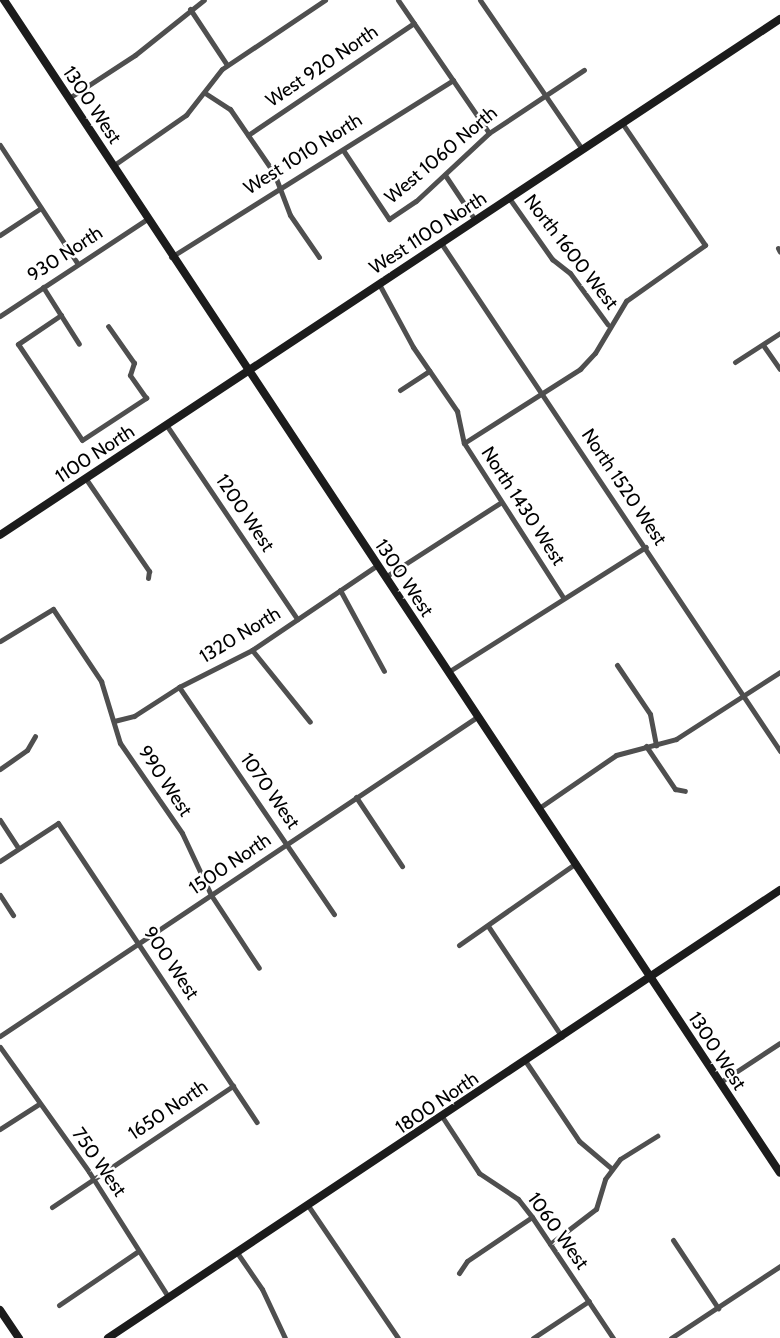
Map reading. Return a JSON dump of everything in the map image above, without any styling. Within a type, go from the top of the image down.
[{"type":"street","name":"1300 West","points":[[4,0],[247,372],[780,1173]]},
{"type":"street","points":[[69,98],[135,55],[204,0]]},
{"type":"street","points":[[114,165],[186,115],[228,65],[325,0]]},
{"type":"street","points":[[398,0],[489,133]]},
{"type":"street","points":[[480,0],[582,149]]},
{"type":"street","points":[[190,9],[228,65]]},
{"type":"street","name":"West 1100 North","points":[[208,398],[780,19]]},
{"type":"street","name":"West 920 North","points":[[248,135],[414,23]]},
{"type":"street","name":"West 1060 North","points":[[343,150],[389,219],[445,175],[489,133],[584,70]]},
{"type":"street","name":"West 1010 North","points":[[171,257],[281,191],[453,80]]},
{"type":"street","points":[[205,93],[230,109],[281,191],[290,215],[319,257]]},
{"type":"street","points":[[464,443],[543,396],[580,369],[595,353],[608,325],[626,301],[705,245],[622,123]]},
{"type":"street","points":[[0,145],[78,264]]},
{"type":"street","points":[[445,175],[475,220]]},
{"type":"street","name":"North 1600 West","points":[[509,198],[552,259],[570,273],[608,325]]},
{"type":"street","points":[[0,235],[41,208]]},
{"type":"street","name":"930 North","points":[[0,316],[146,219]]},
{"type":"street","name":"North 1520 West","points":[[441,243],[780,751]]},
{"type":"street","name":"North 1430 West","points":[[379,284],[429,371],[457,411],[464,443],[500,503],[563,597]]},
{"type":"street","points":[[44,286],[79,344]]},
{"type":"street","points":[[61,315],[18,344],[82,440],[146,398],[130,375],[134,363],[108,326]]},
{"type":"street","points":[[735,362],[780,333]]},
{"type":"street","points":[[763,345],[780,369]]},
{"type":"street","points":[[400,390],[429,371]]},
{"type":"street","name":"1100 North","points":[[0,535],[208,398]]},
{"type":"street","name":"1200 West","points":[[167,426],[297,619]]},
{"type":"street","points":[[86,479],[149,571],[148,578]]},
{"type":"street","points":[[384,577],[500,503]]},
{"type":"street","points":[[448,672],[646,547]]},
{"type":"street","name":"1320 North","points":[[114,720],[134,716],[178,687],[252,650],[376,566]]},
{"type":"street","points":[[340,590],[384,671]]},
{"type":"street","name":"990 West","points":[[1,640],[43,610],[53,609],[101,681],[120,743],[182,834],[211,895],[259,968]]},
{"type":"street","points":[[252,650],[310,722]]},
{"type":"street","points":[[617,665],[650,713],[656,745]]},
{"type":"street","points":[[539,808],[616,755],[676,739],[780,672]]},
{"type":"street","name":"1070 West","points":[[178,687],[334,914]]},
{"type":"street","name":"1500 North","points":[[0,1036],[477,717]]},
{"type":"street","points":[[0,769],[27,750],[35,736]]},
{"type":"street","points":[[646,746],[675,789],[685,791]]},
{"type":"street","points":[[356,797],[402,866]]},
{"type":"street","points":[[0,821],[18,848],[0,861]]},
{"type":"street","name":"900 West","points":[[18,848],[58,823],[257,1122]]},
{"type":"street","points":[[459,945],[576,863]]},
{"type":"street","name":"1800 North","points":[[108,1338],[563,1038],[780,890]]},
{"type":"street","points":[[0,895],[13,915]]},
{"type":"street","points":[[488,926],[563,1038]]},
{"type":"street","points":[[719,1083],[780,1042]]},
{"type":"street","name":"750 West","points":[[0,1047],[93,1179],[137,1252],[169,1298]]},
{"type":"street","points":[[526,1062],[579,1140],[611,1168]]},
{"type":"street","name":"1650 North","points":[[52,1207],[233,1086]]},
{"type":"street","points":[[0,1129],[39,1104]]},
{"type":"street","name":"1060 West","points":[[443,1118],[479,1173],[517,1199],[532,1217],[613,1338]]},
{"type":"street","points":[[550,1244],[596,1209],[611,1168],[657,1136]]},
{"type":"street","points":[[309,1207],[398,1338]]},
{"type":"street","points":[[459,1273],[467,1261],[532,1217]]},
{"type":"street","points":[[674,1240],[718,1308]]},
{"type":"street","points":[[60,1305],[137,1252]]},
{"type":"street","points":[[238,1254],[262,1289],[285,1338]]},
{"type":"street","points":[[671,1338],[780,1266]]},
{"type":"street","points":[[533,1338],[589,1301]]},
{"type":"street","points":[[0,1310],[19,1338]]}]
